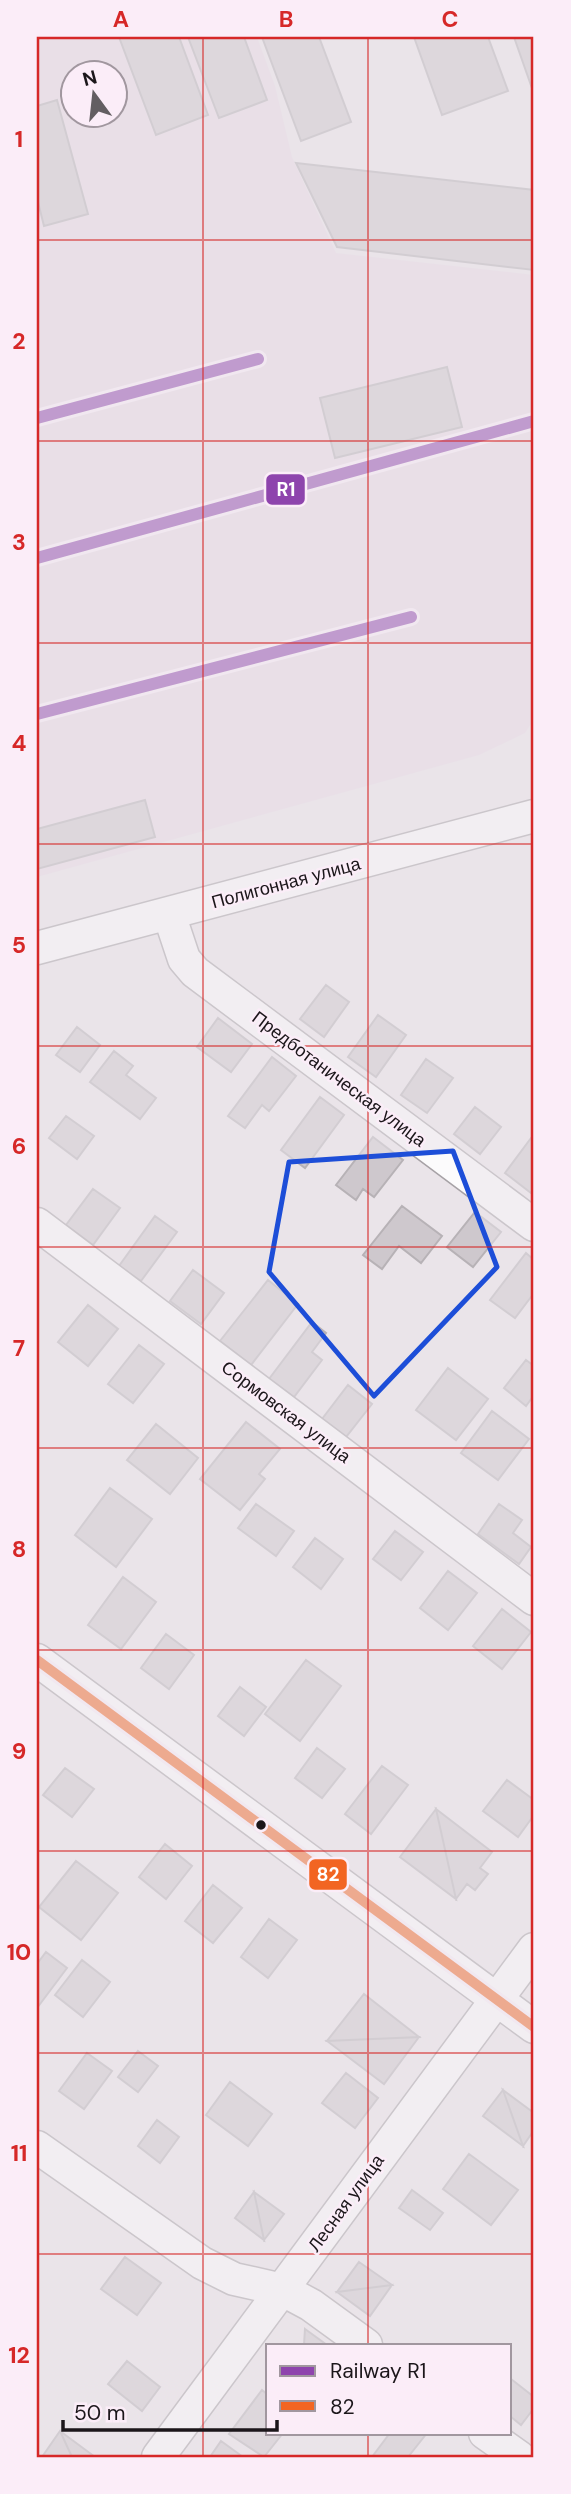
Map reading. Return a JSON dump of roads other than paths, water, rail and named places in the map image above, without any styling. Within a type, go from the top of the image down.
[{"type":"street","name":"Полигонная улица","points":[[37,948],[534,816]]},
{"type":"street","name":"Предботаническая улица","points":[[169,914],[184,959],[195,972],[534,1225]]},
{"type":"street","name":"Сормовская улица","points":[[37,1224],[534,1599]]},
{"type":"street","points":[[37,1660],[534,2027]]},
{"type":"street","name":"Лесная улица","points":[[158,2457],[534,1949]]},
{"type":"street","points":[[37,2147],[202,2263],[234,2279],[283,2290],[312,2305],[365,2344]]},
{"type":"street","points":[[486,2434],[519,2457]]},
{"type":"rail line","name":"R1","points":[[37,418],[258,359]]},
{"type":"rail line","name":"R1","points":[[37,558],[534,421]]},
{"type":"rail line","name":"R1","points":[[37,714],[411,617]]}]
